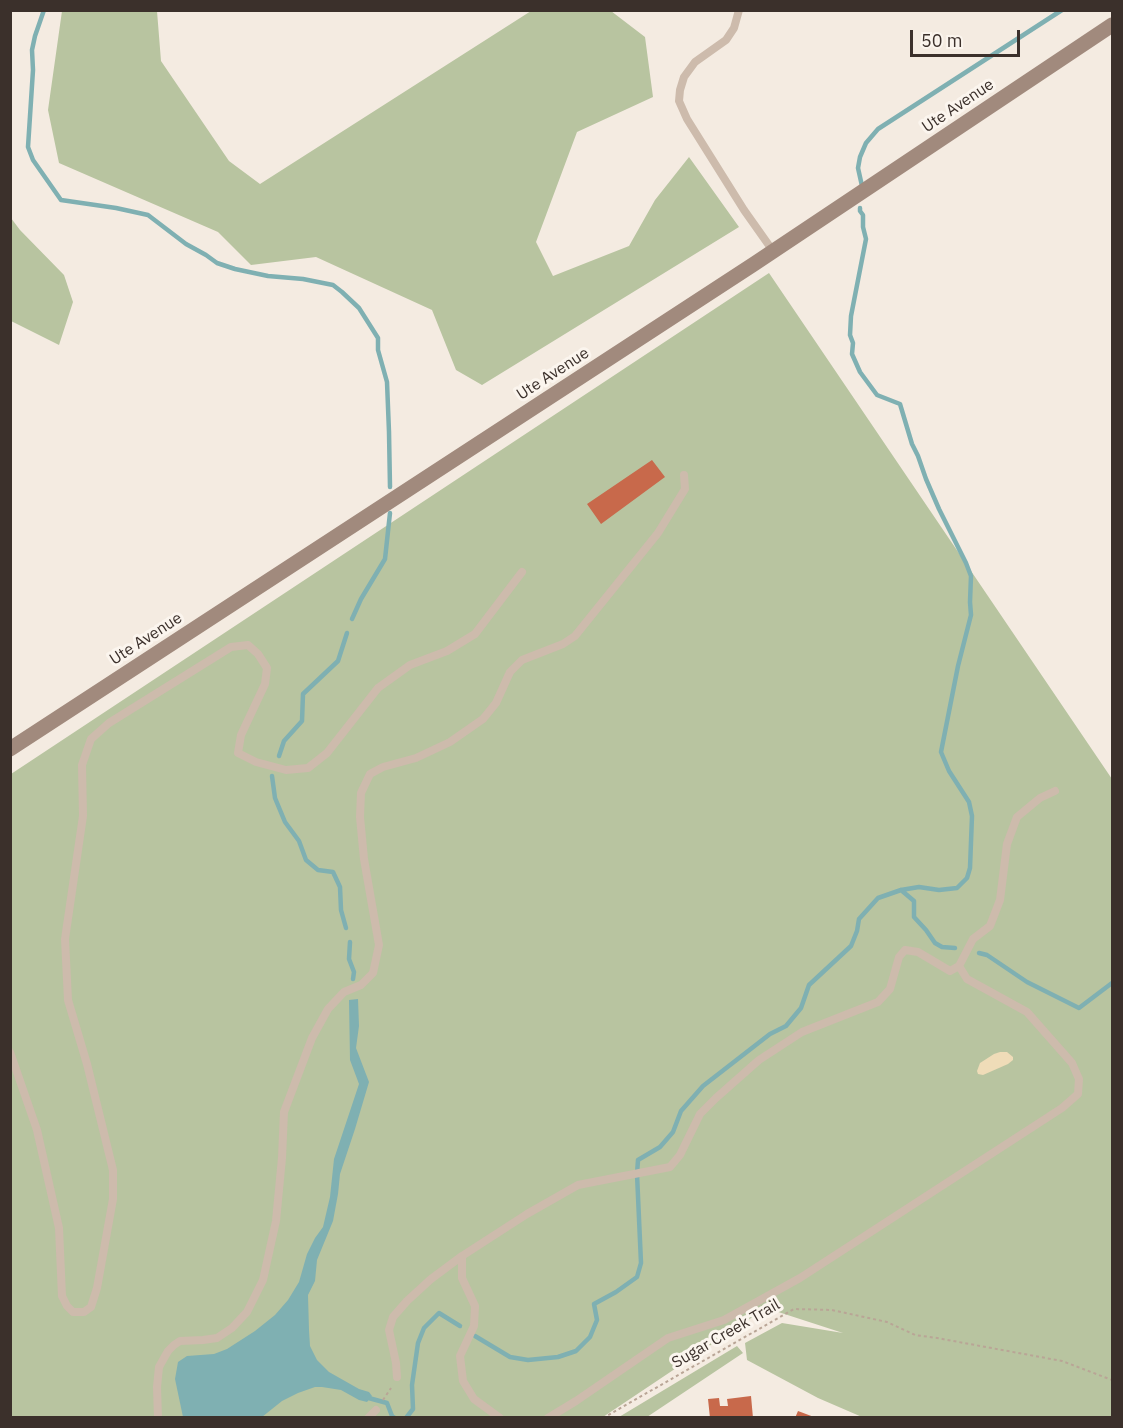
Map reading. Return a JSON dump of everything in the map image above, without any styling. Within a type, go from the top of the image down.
[{"type":"main road","name":"Ute Avenue","points":[[10,749],[773,251],[1113,25]]},
{"type":"lane","points":[[739,10],[734,28],[726,40],[695,62],[684,77],[679,101],[687,119],[744,210],[773,251]]},
{"type":"lane","points":[[158,1418],[159,1367],[168,1352],[180,1341],[217,1338],[232,1328],[247,1312],[263,1281],[276,1221],[284,1112],[312,1038],[328,1009],[344,992],[361,986],[373,973],[379,945],[364,859],[360,817],[361,793],[370,774],[383,767],[416,758],[450,742],[483,719],[496,703],[510,672],[522,660],[563,644],[575,636],[658,533],[685,489],[684,475]]},
{"type":"lane","points":[[10,1052],[37,1130],[59,1228],[62,1296],[73,1312],[84,1312],[92,1307],[97,1288],[113,1199],[113,1170],[87,1064],[68,1000],[65,939],[83,816],[82,765],[91,739],[109,723],[231,647],[248,645],[258,654],[267,668],[265,684],[241,735],[238,753],[256,762],[286,770],[308,768],[327,753],[378,688],[410,665],[447,651],[475,634],[522,572]]},
{"type":"lane","points":[[397,1377],[389,1330],[393,1317],[407,1301],[462,1256],[527,1214],[578,1185],[670,1167],[680,1155],[700,1114],[759,1060],[802,1032],[878,1002],[890,989],[899,957],[905,950],[918,952],[950,971],[959,966],[973,939],[990,926],[999,900],[1007,844],[1017,817],[1040,798],[1055,791]]},
{"type":"lane","points":[[548,1418],[668,1338],[724,1320],[800,1278],[1062,1108],[1078,1094],[1079,1079],[1072,1063],[1027,1012],[968,979],[959,966]]},
{"type":"lane","points":[[462,1256],[462,1278],[475,1306],[474,1326],[460,1356],[463,1381],[474,1399],[500,1418]]},
{"type":"lane","points":[[368,1418],[376,1410]]},
{"type":"path","name":"Sugar Creek Trail","points":[[603,1418],[794,1310],[832,1310],[887,1322],[915,1335],[1062,1361],[1113,1380]]},
{"type":"path","points":[[376,1410],[397,1377]]},
{"type":"green space","points":[[62,11],[157,11],[161,61],[229,161],[260,184],[531,11],[611,11],[645,37],[653,97],[577,132],[536,242],[553,276],[629,246],[655,200],[689,157],[739,227],[482,385],[456,370],[432,310],[316,257],[251,265],[218,232],[59,163],[48,110]]},
{"type":"green space","points":[[11,218],[64,275],[73,302],[59,345],[11,321]]},
{"type":"green space","points":[[769,273],[1112,779],[1112,1417],[862,1417],[818,1398],[747,1360],[745,1343],[782,1323],[843,1333],[766,1308],[603,1417],[11,1418],[11,774]]},
{"type":"green space","points":[[737,1346],[743,1353],[647,1417],[619,1417]]},
{"type":"sand","points":[[1000,1052],[1007,1052],[1013,1060],[983,1075],[978,1074],[980,1063]]},
{"type":"water","points":[[358,999],[359,1026],[356,1048],[369,1082],[340,1174],[333,1221],[317,1260],[315,1281],[308,1295],[309,1330],[310,1346],[317,1360],[329,1372],[369,1392],[372,1396],[367,1402],[341,1390],[315,1387],[282,1401],[262,1417],[183,1417],[175,1379],[178,1362],[187,1356],[214,1354],[227,1349],[275,1315],[299,1282],[307,1254],[323,1227],[330,1197],[334,1159],[359,1084],[350,1060],[349,1000]]},
{"type":"building","points":[[652,460],[665,477],[601,524],[587,504]]},
{"type":"building","points":[[751,1396],[753,1418],[710,1418],[708,1399],[719,1398],[720,1406],[728,1406],[727,1399]]},
{"type":"building","points":[[798,1411],[814,1417],[814,1418],[795,1418]]},
{"type":"waterway","points":[[44,10],[32,50],[33,70],[28,147],[33,160],[61,200],[148,215],[186,244],[217,263],[268,276],[303,279],[333,285],[342,292],[359,308],[378,338],[378,350],[387,382],[390,487]]},
{"type":"waterway","points":[[862,186],[858,168],[860,157],[866,143],[878,129],[1062,10]]},
{"type":"waterway","points":[[475,1336],[510,1357],[528,1360],[558,1357],[576,1351],[590,1337],[597,1320],[594,1304],[637,1277],[641,1263],[638,1160],[660,1147],[673,1132],[681,1111],[703,1086],[770,1034],[786,1026],[801,1008],[809,985],[851,946],[859,919],[878,898],[919,887],[939,890],[957,888],[967,878],[970,868],[972,816],[969,802],[949,771],[941,752],[971,615],[971,576],[926,479],[900,404],[877,395],[860,372],[852,354],[851,316],[866,239],[860,208]]},
{"type":"waterway","points":[[352,619],[385,559],[390,513]]},
{"type":"waterway","points":[[279,756],[284,741],[302,721],[303,694],[338,661],[347,633]]},
{"type":"waterway","points":[[272,776],[275,798],[285,822],[299,841],[306,860],[318,870],[333,872],[340,887],[341,910],[346,928]]},
{"type":"waterway","points":[[901,890],[914,901],[914,917],[935,943],[942,947],[955,948]]},
{"type":"waterway","points":[[350,942],[349,959],[354,972],[353,979]]},
{"type":"waterway","points":[[979,953],[987,955],[1027,982],[1079,1008],[1112,983]]},
{"type":"waterway","points":[[406,1418],[413,1409],[412,1385],[418,1343],[424,1328],[439,1313],[460,1326]]},
{"type":"waterway","points":[[365,1397],[387,1403],[395,1418]]}]
